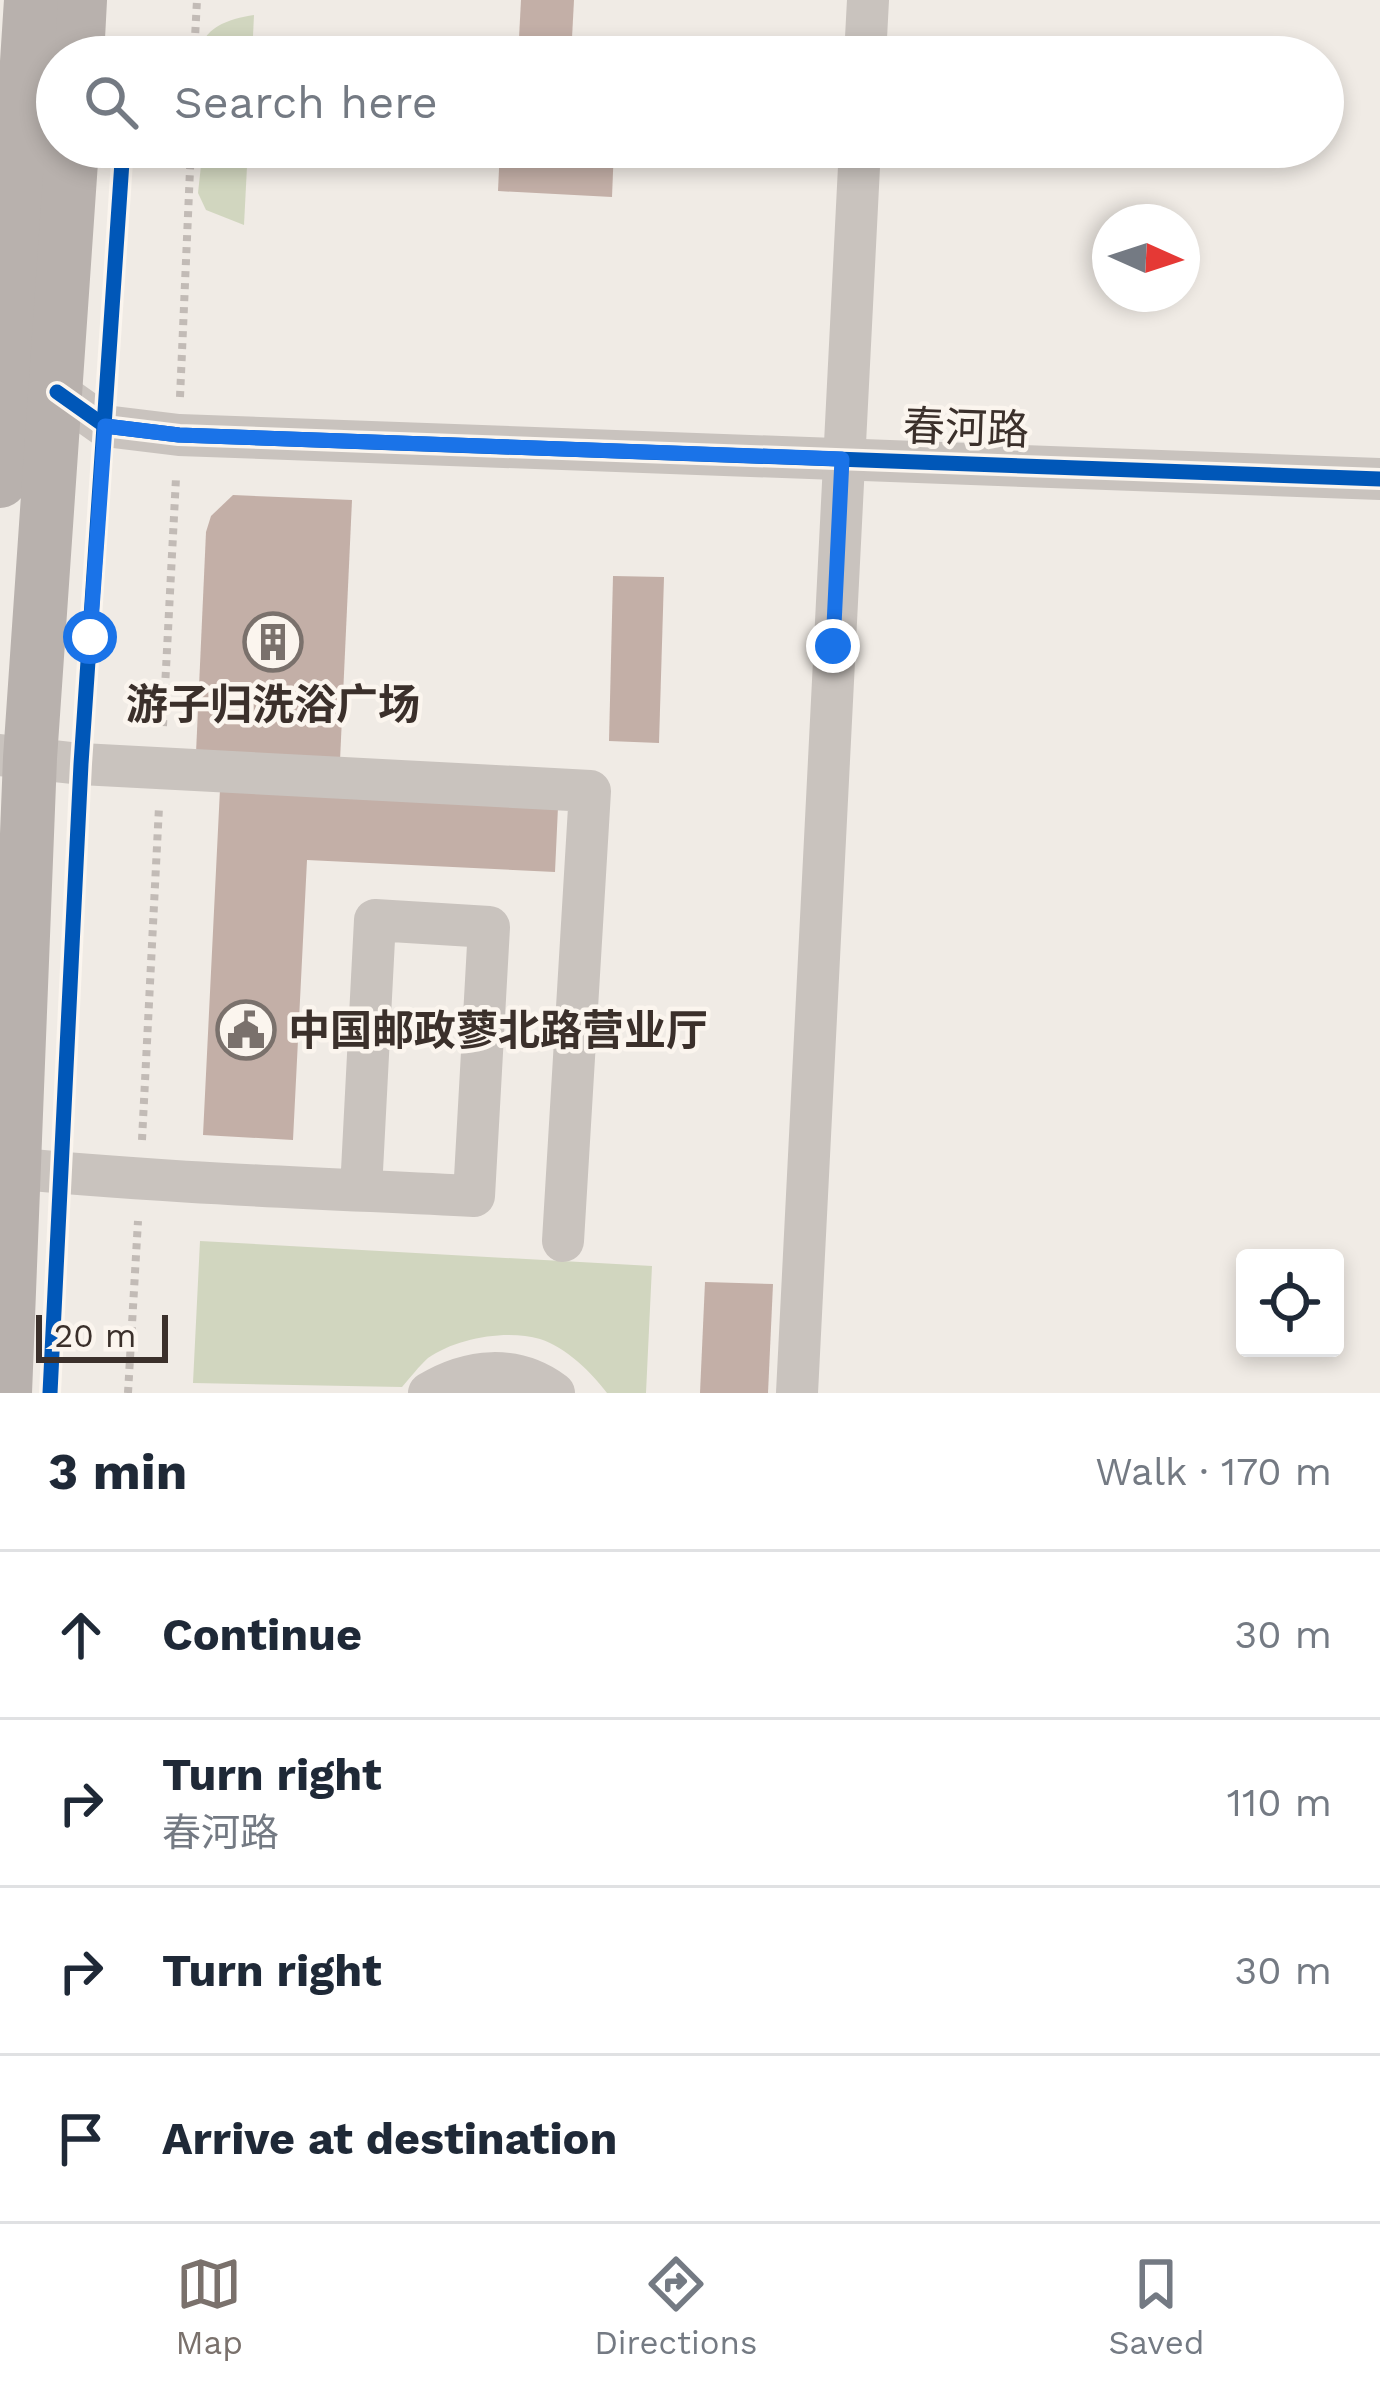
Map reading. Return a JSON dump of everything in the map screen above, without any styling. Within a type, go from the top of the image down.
[{"type":"main road","points":[[0,482],[32,0]]},
{"type":"main road","points":[[78,36],[80,0]]},
{"type":"main road","points":[[5,1393],[15,757],[57,392],[71,168]]},
{"type":"street","points":[[866,36],[868,0]]},
{"type":"street","points":[[797,1393],[859,168]]},
{"type":"street","name":"春河路","points":[[57,392],[105,426],[179,435],[1380,479]]},
{"type":"street","points":[[15,757],[590,790],[563,1241]]},
{"type":"street","points":[[6,1167],[140,1178],[361,1190],[474,1196],[489,927],[375,920],[361,1190]]},
{"type":"street","points":[[429,1393],[454,1378],[496,1371],[538,1381],[554,1393]]},
{"type":"path","points":[[195,36],[196,0]]},
{"type":"path","points":[[128,1393],[189,168]]},
{"type":"green space","points":[[254,15],[253,36],[207,36],[226,22]]},
{"type":"green space","points":[[201,168],[247,168],[244,225],[206,210],[198,193]]},
{"type":"green space","points":[[200,1241],[652,1266],[646,1393],[607,1393],[560,1348],[513,1335],[467,1341],[439,1351],[402,1387],[193,1383]]},
{"type":"building","points":[[521,0],[574,0],[572,36],[519,36]]},
{"type":"building","points":[[499,168],[613,168],[612,197],[498,191]]},
{"type":"building","name":"游子归洗浴广场","points":[[233,495],[352,500],[340,761],[196,753],[206,532],[211,516]]},
{"type":"building","points":[[613,576],[664,577],[659,743],[609,741]]},
{"type":"building","points":[[220,789],[558,807],[555,872],[307,860],[293,1140],[203,1135]]},
{"type":"building","points":[[705,1282],[773,1284],[768,1393],[700,1393]]},
{"type":"cycle path","points":[[50,1393],[81,764],[122,168]]},
{"type":"cycle path","points":[[57,392],[105,426],[179,435],[1380,479]]},
{"type":"place","name":"游子归洗浴广场","points":[[273,642]]},
{"type":"place","name":"中国邮政蓼北路营业厅","points":[[246,1030]]},
{"type":"route","points":[[90,637],[105,426],[179,435],[842,459],[833,646]]}]
